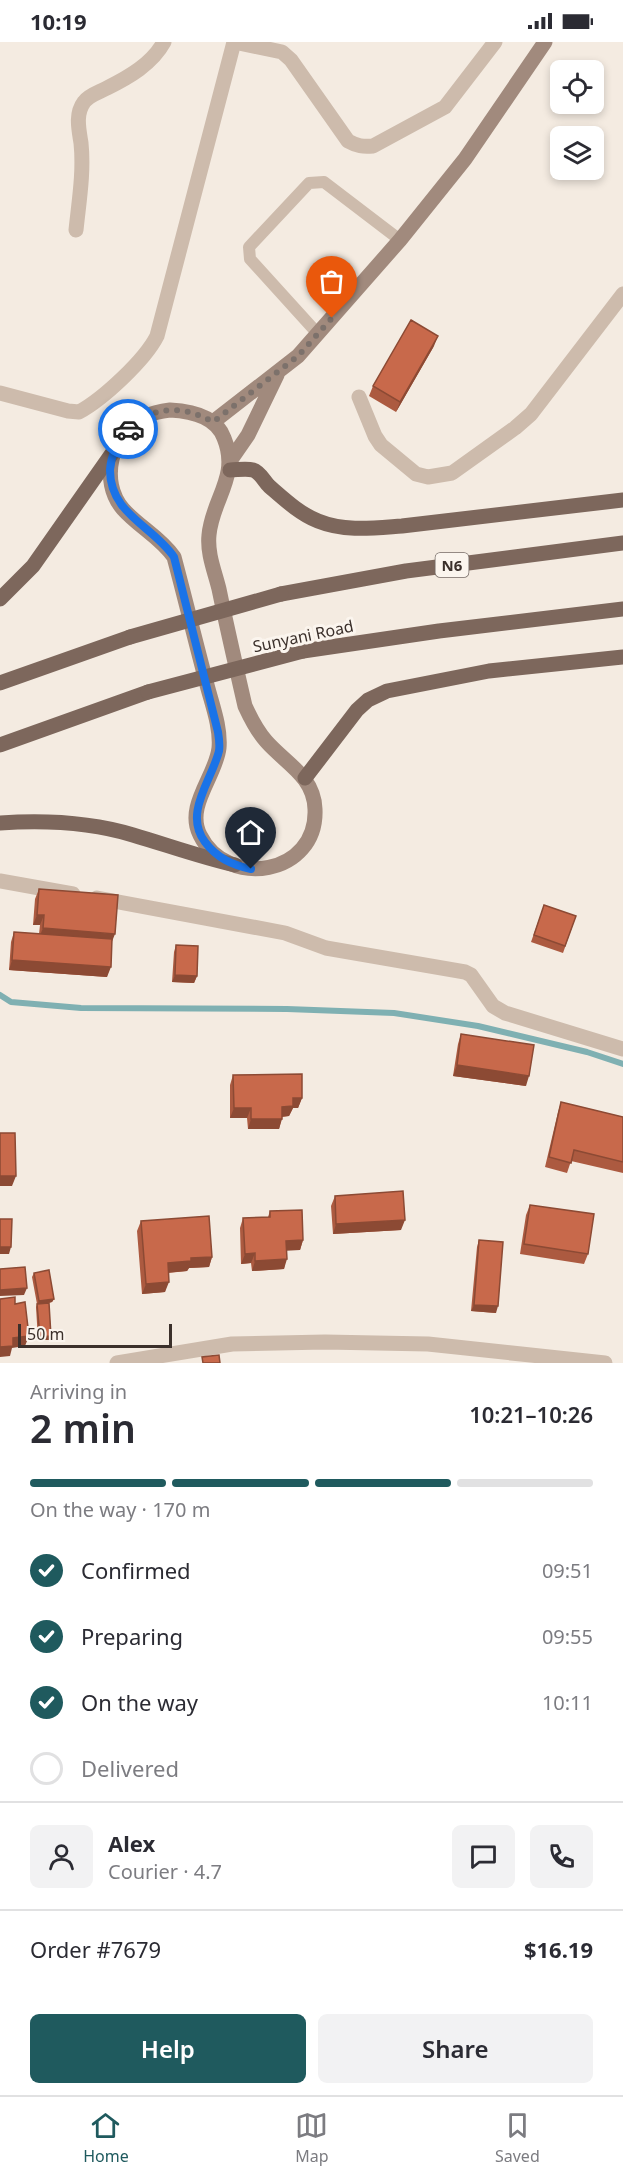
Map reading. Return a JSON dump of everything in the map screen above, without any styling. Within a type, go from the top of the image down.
[{"type":"main road","points":[[0,599],[33,566],[113,452]]},
{"type":"main road","points":[[230,465],[256,471],[291,505],[319,521],[346,528],[402,526],[623,500]]},
{"type":"main road","name":"N6","points":[[0,683],[130,637],[281,594],[406,571],[623,543]]},
{"type":"main road","name":"Sunyani Road","points":[[0,745],[148,692],[303,651],[439,631],[623,609]]},
{"type":"main road","points":[[305,778],[357,710],[368,700],[387,691],[489,671],[623,657]]},
{"type":"main road","points":[[0,823],[29,821],[94,827],[131,834],[207,859],[235,865]]},
{"type":"street","points":[[76,231],[82,173],[78,123],[82,104],[89,97],[143,67],[158,52],[164,42]]},
{"type":"street","points":[[0,393],[79,412],[140,362],[151,350],[157,336],[234,42],[282,52],[291,60],[348,141],[356,146],[366,147],[373,146],[446,107],[495,42]]},
{"type":"street","points":[[213,422],[279,373],[318,334],[400,240],[465,159],[545,42]]},
{"type":"street","points":[[359,397],[381,445],[416,474],[429,477],[452,473],[531,414],[623,294]]},
{"type":"street","points":[[230,465],[224,436],[213,422],[185,410],[170,410],[156,412],[130,427],[113,452],[110,477],[115,496],[122,508],[165,544],[174,557],[218,732],[219,749],[196,817],[199,834],[214,854],[235,865],[251,869],[268,869],[284,863],[308,841],[314,825],[313,792],[305,778],[256,729],[245,706],[208,549],[212,522],[230,465],[279,373]]},
{"type":"street","points":[[0,880],[285,933],[326,948],[465,972],[471,975],[493,1006],[505,1013],[623,1049]]},
{"type":"street","points":[[118,1363],[232,1344],[325,1342],[428,1344],[605,1363]]},
{"type":"lane","points":[[318,334],[250,259],[249,247],[309,183],[324,182],[400,240]]},
{"type":"building","points":[[411,320],[438,336],[400,402],[373,386]]},
{"type":"building","points":[[39,889],[118,895],[115,934],[43,928],[44,915],[37,915]]},
{"type":"building","points":[[544,905],[576,916],[565,946],[534,935]]},
{"type":"building","points":[[14,932],[112,939],[111,967],[12,960]]},
{"type":"building","points":[[176,945],[198,946],[197,976],[175,975]]},
{"type":"building","points":[[461,1034],[534,1045],[529,1076],[457,1065]]},
{"type":"building","points":[[302,1074],[302,1098],[293,1098],[293,1106],[282,1107],[282,1119],[251,1119],[251,1108],[234,1108],[233,1075]]},
{"type":"building","points":[[561,1102],[623,1117],[623,1162],[574,1150],[571,1163],[549,1157]]},
{"type":"building","points":[[0,1133],[15,1133],[16,1176],[0,1176]]},
{"type":"building","points":[[403,1191],[405,1220],[336,1224],[335,1196]]},
{"type":"building","points":[[530,1205],[594,1214],[588,1254],[524,1244]]},
{"type":"building","points":[[302,1210],[303,1240],[286,1241],[287,1259],[255,1261],[255,1253],[245,1254],[243,1218],[270,1217],[270,1211]]},
{"type":"building","points":[[209,1216],[212,1257],[191,1258],[191,1261],[168,1263],[169,1282],[146,1284],[141,1221]]},
{"type":"building","points":[[0,1219],[12,1219],[11,1247],[0,1247]]},
{"type":"building","points":[[479,1240],[503,1242],[498,1306],[474,1305]]},
{"type":"building","points":[[25,1267],[27,1288],[0,1290],[0,1269]]},
{"type":"building","points":[[49,1270],[54,1299],[39,1301],[34,1273]]},
{"type":"building","points":[[15,1297],[15,1304],[25,1302],[29,1336],[13,1338],[13,1346],[0,1347],[0,1299]]},
{"type":"building","points":[[49,1303],[51,1336],[40,1337],[37,1304]]},
{"type":"building","points":[[219,1355],[220,1363],[203,1363],[202,1357]]},
{"type":"waterway","points":[[0,995],[11,1002],[81,1008],[287,1009],[394,1013],[478,1026],[587,1052],[623,1064]]},
{"type":"way so far","points":[[128,429],[142,418],[156,412],[170,410],[185,410],[213,422],[279,373],[298,356],[332,318]]},
{"type":"route","points":[[128,429],[113,452],[110,465],[112,488],[122,508],[165,544],[174,557],[218,732],[219,749],[196,817],[199,834],[214,854],[235,865],[251,869]]}]
